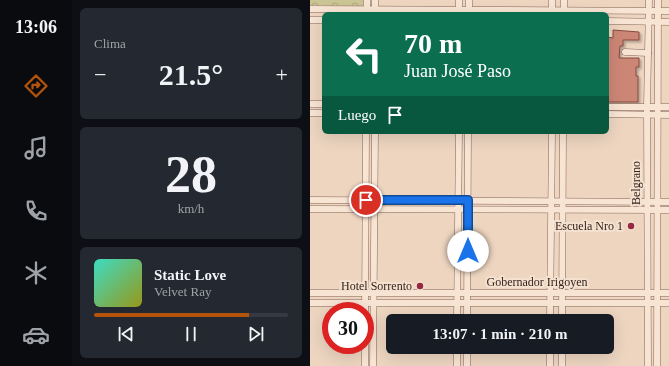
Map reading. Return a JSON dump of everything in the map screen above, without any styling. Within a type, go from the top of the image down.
[{"type":"street","points":[[367,0],[367,11]]},
{"type":"street","points":[[375,0],[375,11]]},
{"type":"street","points":[[459,0],[459,12]]},
{"type":"street","points":[[469,0],[469,12]]},
{"type":"street","points":[[552,0],[552,12]]},
{"type":"street","points":[[564,0],[564,12]]},
{"type":"street","name":"Belgrano","points":[[648,366],[647,107],[649,0]]},
{"type":"street","name":"Belgrano","points":[[657,366],[658,0]]},
{"type":"street","points":[[310,9],[459,12],[669,10]]},
{"type":"street","points":[[310,20],[322,20]]},
{"type":"street","points":[[609,21],[669,22]]},
{"type":"street","points":[[625,52],[648,52]]},
{"type":"street","points":[[310,104],[322,104]]},
{"type":"street","points":[[609,107],[669,107]]},
{"type":"street","points":[[310,113],[322,113]]},
{"type":"street","points":[[609,114],[669,115]]},
{"type":"street","points":[[365,302],[366,134]]},
{"type":"street","points":[[374,302],[375,134]]},
{"type":"street","points":[[457,314],[458,134]]},
{"type":"street","points":[[467,314],[468,134]]},
{"type":"street","points":[[550,314],[552,134]]},
{"type":"street","points":[[562,314],[563,134]]},
{"type":"street","points":[[310,200],[669,202]]},
{"type":"street","points":[[310,209],[669,210]]},
{"type":"street","name":"Gobernador Irigoyen","points":[[310,293],[669,293]]},
{"type":"street","name":"Gobernador Irigoyen","points":[[310,303],[322,303]]},
{"type":"street","name":"Gobernador Irigoyen","points":[[374,303],[669,303]]},
{"type":"street","points":[[365,354],[365,366]]},
{"type":"street","points":[[373,354],[373,366]]},
{"type":"street","points":[[457,354],[457,366]]},
{"type":"street","points":[[467,354],[467,366]]},
{"type":"street","points":[[550,354],[550,366]]},
{"type":"street","points":[[562,354],[562,366]]},
{"type":"green space","points":[[310,0],[363,0],[363,6],[310,5]]},
{"type":"building","points":[[613,30],[639,32],[639,40],[623,40],[623,46],[620,46],[619,58],[639,58],[639,67],[636,67],[636,76],[638,76],[638,102],[609,102],[609,37],[613,38]]},
{"type":"place","name":"Escuela Nro 1","points":[[631,226]]},
{"type":"place","name":"Hotel Sorrento","points":[[420,286]]},
{"type":"route","points":[[366,200],[468,200],[468,251]]}]
